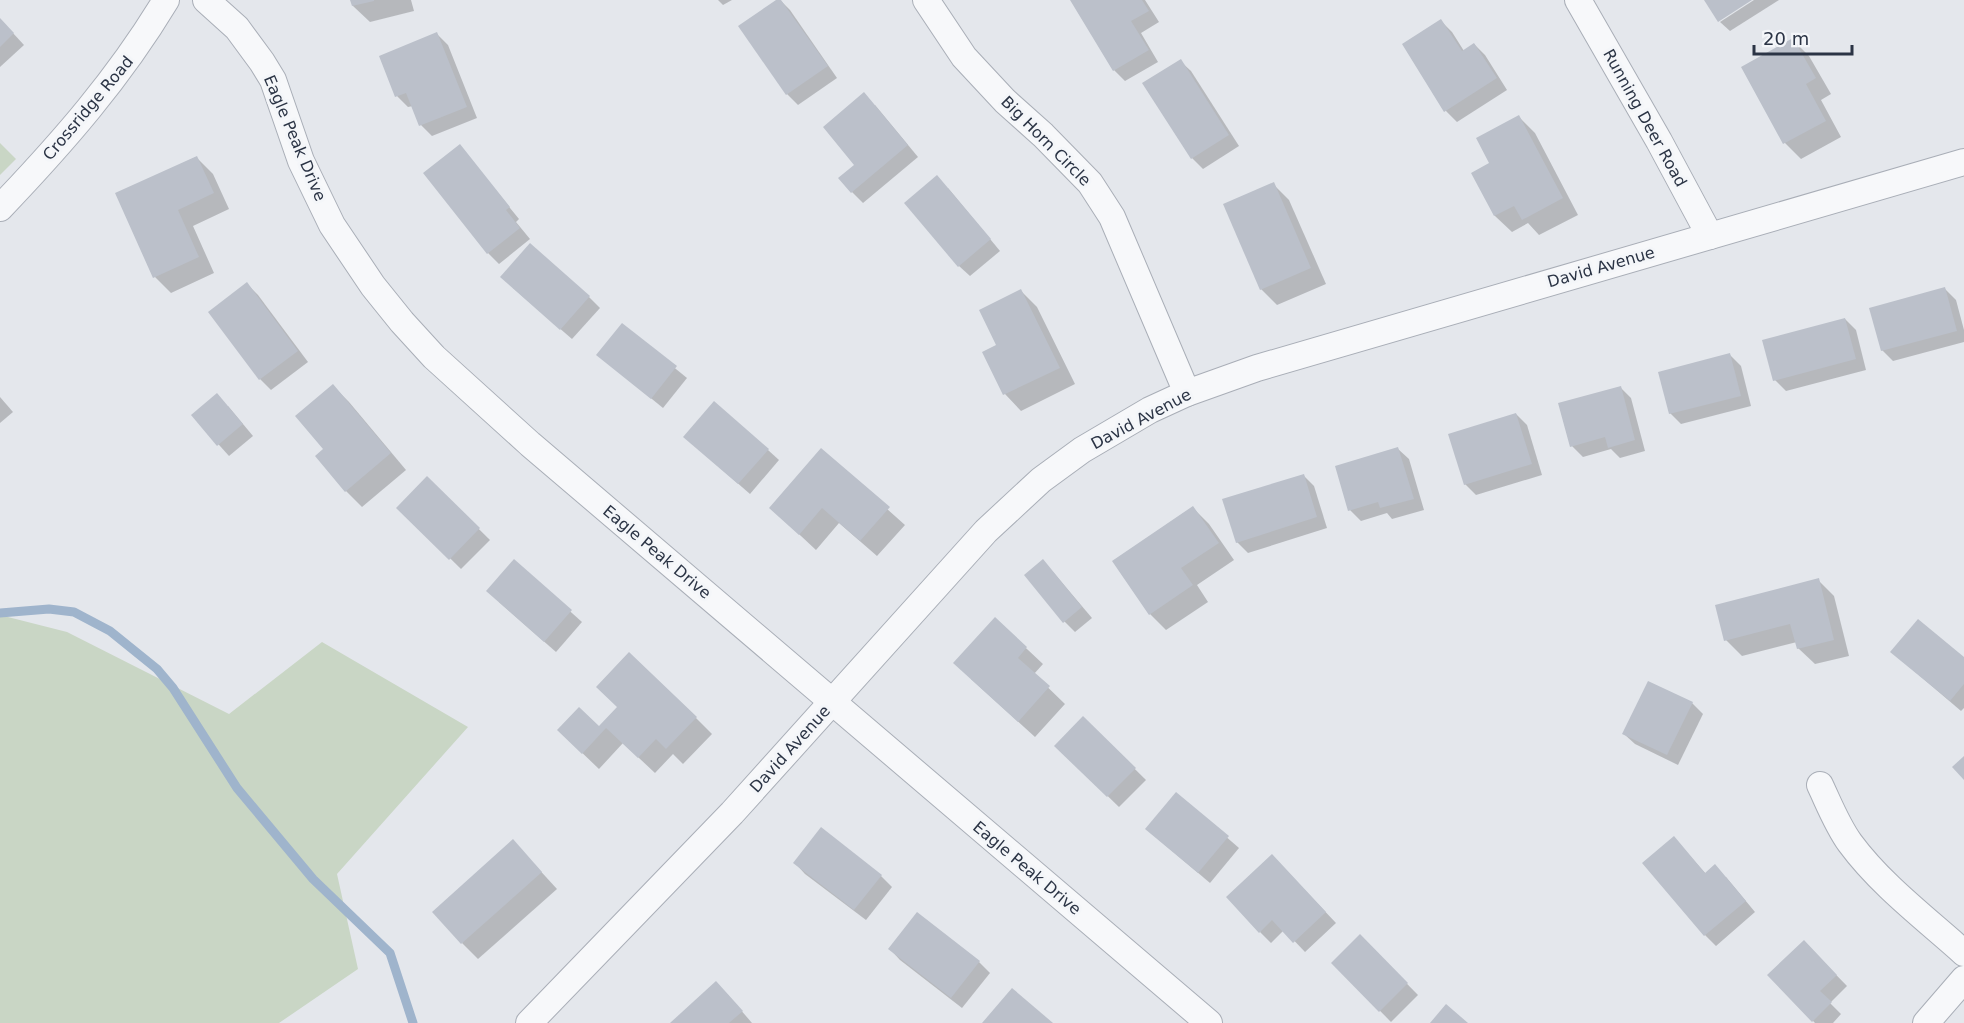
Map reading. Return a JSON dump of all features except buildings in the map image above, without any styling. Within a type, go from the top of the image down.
[{"type":"street","name":"Crossridge Road","points":[[0,208],[102,95],[139,45],[166,0]]},
{"type":"street","name":"Eagle Peak Drive","points":[[206,0],[237,28],[273,80],[302,161],[332,225],[373,286],[434,357],[530,444],[1209,1023]]},
{"type":"street","name":"Big Horn Circle","points":[[926,0],[964,57],[1005,101],[1043,135],[1090,183],[1112,217],[1187,393]]},
{"type":"street","name":"Running Deer Road","points":[[1578,0],[1659,141],[1710,236]]},
{"type":"street","name":"David Avenue","points":[[529,1023],[732,813],[986,531],[1041,480],[1082,450],[1150,410],[1187,393],[1257,368],[1964,162]]},
{"type":"street","points":[[1820,785],[1850,842],[1880,878],[1964,953]]},
{"type":"street","points":[[1926,1023],[1964,979]]},
{"type":"green space","points":[[0,143],[16,159],[0,175]]},
{"type":"green space","points":[[0,615],[67,632],[229,714],[322,642],[468,727],[337,874],[358,969],[279,1023],[0,1023]]},
{"type":"waterway","points":[[0,613],[49,609],[74,612],[110,631],[157,669],[173,688],[237,788],[313,879],[390,953],[413,1023]]}]
